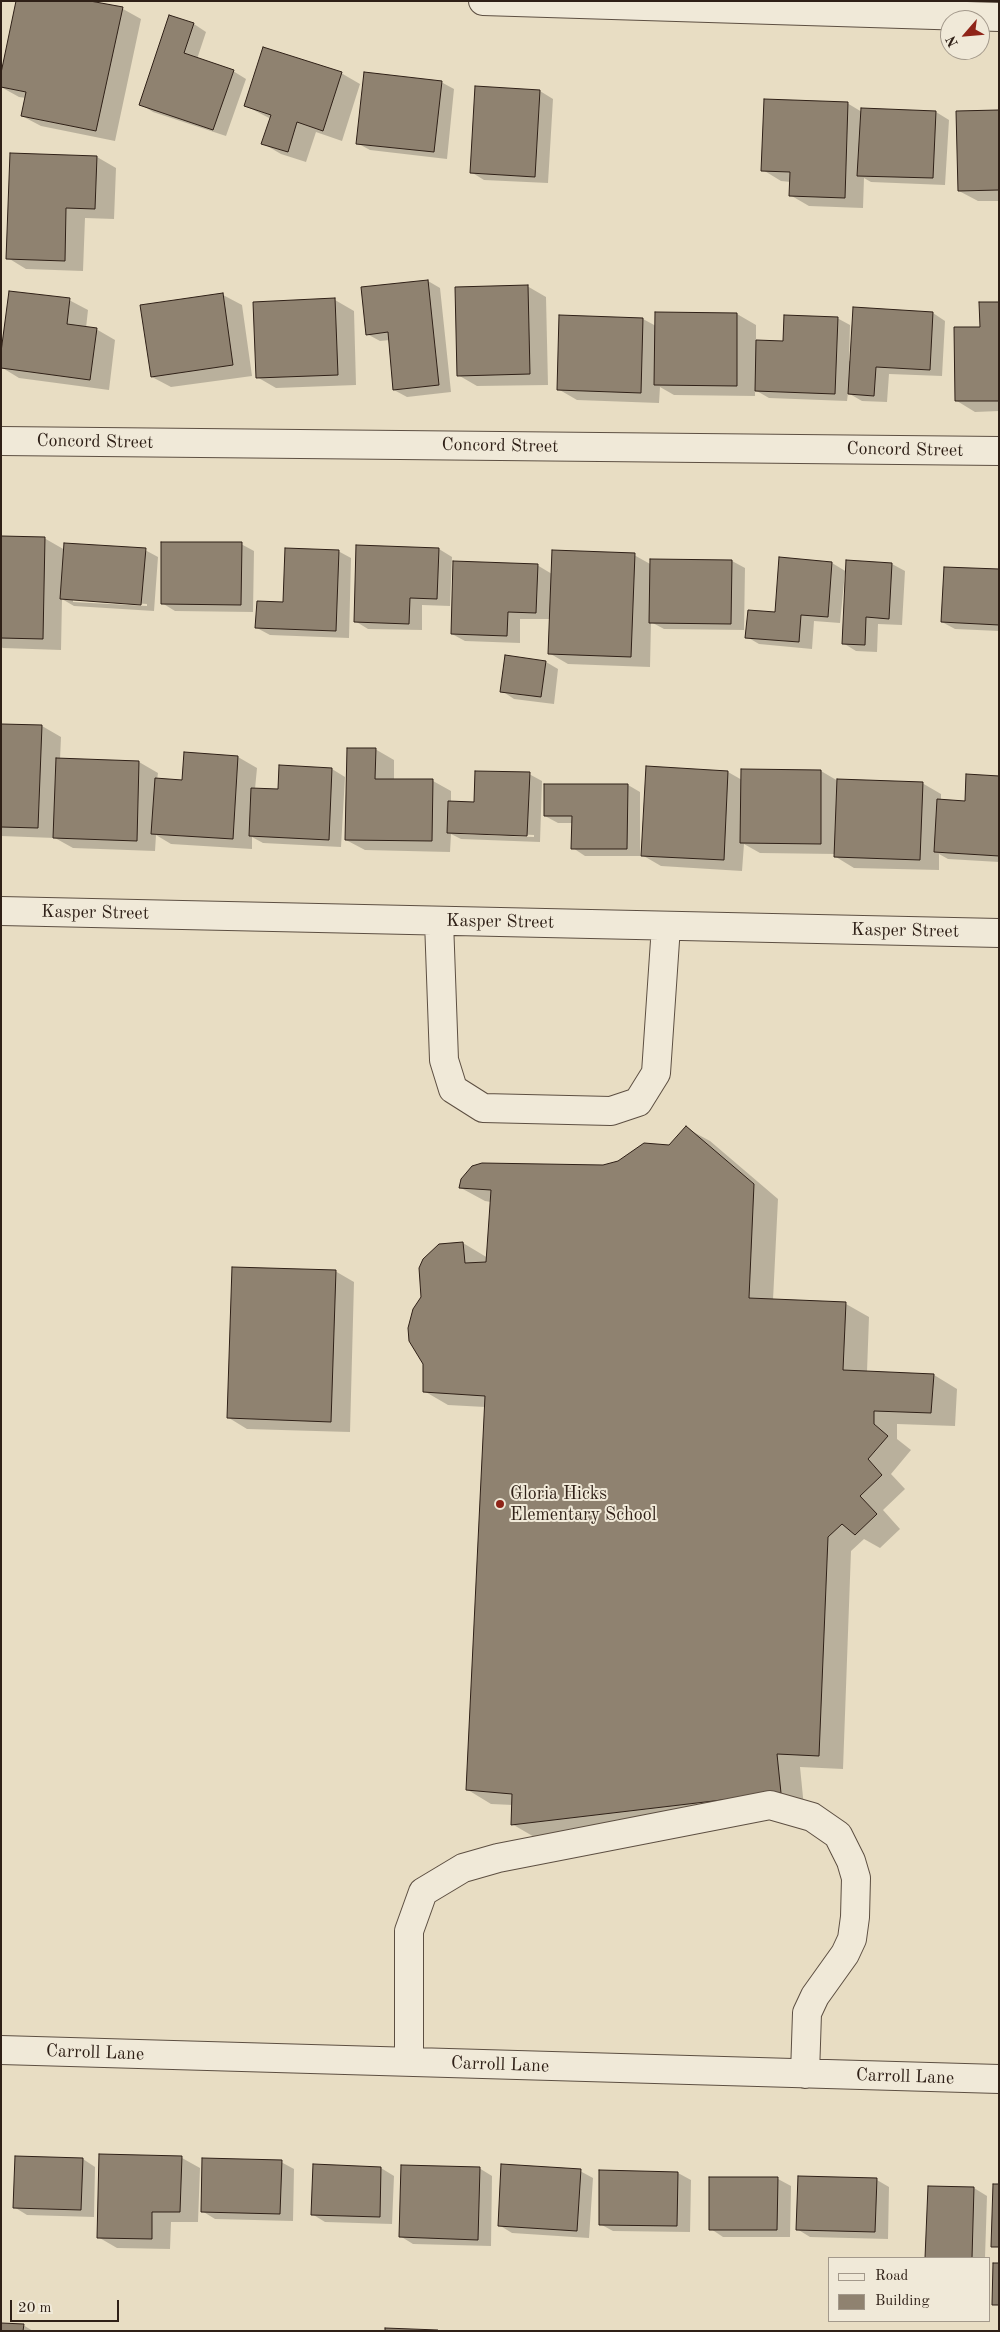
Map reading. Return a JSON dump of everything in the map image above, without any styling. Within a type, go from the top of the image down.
[{"type":"street","points":[[483,1],[999,17]]},
{"type":"street","name":"Concord Street","points":[[1,441],[999,451]]},
{"type":"street","name":"Kasper Street","points":[[1,911],[999,933]]},
{"type":"street","points":[[439,921],[444,1060],[453,1089],[483,1108],[611,1111],[638,1102],[656,1073],[666,926]]},
{"type":"street","points":[[409,2062],[410,1930],[423,1892],[463,1868],[498,1858],[770,1806],[812,1817],[838,1835],[851,1861],[856,1878],[855,1917],[852,1939],[845,1954],[815,1996],[807,2013],[805,2074]]},
{"type":"street","name":"Carroll Lane","points":[[1,2050],[999,2079]]},
{"type":"building","points":[[16,1],[90,1],[123,7],[96,131],[21,116],[26,92],[1,87],[1,73]]},
{"type":"building","points":[[169,15],[194,23],[184,53],[234,70],[213,130],[139,105]]},
{"type":"building","points":[[263,47],[342,72],[323,131],[297,122],[288,152],[261,144],[271,115],[244,106]]},
{"type":"building","points":[[364,72],[442,81],[434,152],[356,144]]},
{"type":"building","points":[[475,86],[540,90],[535,177],[470,173]]},
{"type":"building","points":[[764,99],[848,102],[845,198],[789,196],[790,172],[761,171]]},
{"type":"building","points":[[861,108],[936,111],[933,178],[857,176]]},
{"type":"building","points":[[999,110],[999,190],[958,191],[956,111]]},
{"type":"building","points":[[10,153],[97,156],[95,209],[66,208],[65,261],[6,259]]},
{"type":"building","points":[[428,280],[439,385],[393,390],[388,332],[366,335],[361,287]]},
{"type":"building","points":[[528,285],[530,374],[457,376],[455,287]]},
{"type":"building","points":[[9,291],[70,298],[67,324],[97,328],[90,380],[1,368],[1,352]]},
{"type":"building","points":[[223,293],[233,365],[151,377],[140,305]]},
{"type":"building","points":[[335,298],[338,375],[256,378],[253,302]]},
{"type":"building","points":[[979,302],[999,302],[999,401],[955,401],[954,327],[980,327]]},
{"type":"building","points":[[853,307],[933,312],[930,370],[876,367],[874,396],[848,394]]},
{"type":"building","points":[[655,312],[737,313],[737,386],[654,385]]},
{"type":"building","points":[[559,315],[643,318],[641,393],[557,390]]},
{"type":"building","points":[[784,315],[838,317],[835,394],[755,391],[756,340],[783,341]]},
{"type":"building","points":[[1,536],[45,537],[43,639],[1,638]]},
{"type":"building","points":[[161,542],[242,542],[241,605],[161,604]]},
{"type":"building","points":[[64,543],[146,548],[141,605],[60,599]]},
{"type":"building","points":[[356,545],[439,548],[437,599],[410,598],[409,624],[354,622]]},
{"type":"building","points":[[285,548],[339,550],[336,631],[255,628],[257,601],[283,602]]},
{"type":"building","points":[[552,550],[635,553],[631,657],[548,654]]},
{"type":"building","points":[[779,557],[832,562],[828,617],[801,615],[799,642],[745,638],[748,610],[775,612]]},
{"type":"building","points":[[650,559],[732,560],[731,624],[649,623]]},
{"type":"building","points":[[846,560],[892,563],[889,619],[866,617],[865,645],[842,644]]},
{"type":"building","points":[[453,561],[538,564],[536,613],[508,612],[507,636],[451,634]]},
{"type":"building","points":[[944,567],[999,569],[999,625],[941,622]]},
{"type":"building","points":[[505,655],[546,661],[541,697],[500,692]]},
{"type":"building","points":[[1,724],[42,725],[38,828],[1,827]]},
{"type":"building","points":[[347,748],[376,748],[375,779],[433,779],[432,841],[345,840]]},
{"type":"building","points":[[184,752],[238,756],[233,839],[151,834],[155,778],[182,780]]},
{"type":"building","points":[[56,758],[139,761],[137,841],[53,838]]},
{"type":"building","points":[[279,765],[332,768],[329,840],[249,836],[251,788],[278,789]]},
{"type":"building","points":[[646,766],[728,771],[724,860],[641,856]]},
{"type":"building","points":[[741,769],[821,770],[821,844],[740,843]]},
{"type":"building","points":[[475,771],[530,772],[527,836],[447,833],[448,801],[474,802]]},
{"type":"building","points":[[966,774],[999,776],[999,856],[934,852],[937,799],[965,801]]},
{"type":"building","points":[[837,779],[923,782],[920,860],[834,857]]},
{"type":"building","points":[[544,784],[628,784],[627,849],[571,849],[572,816],[544,816]]},
{"type":"building","points":[[686,1126],[754,1184],[749,1298],[846,1302],[843,1370],[934,1374],[931,1413],[874,1411],[874,1424],[888,1436],[868,1459],[882,1475],[860,1496],[877,1514],[855,1535],[842,1524],[828,1537],[819,1756],[777,1754],[781,1793],[511,1825],[512,1794],[466,1790],[485,1396],[423,1392],[423,1364],[409,1341],[408,1328],[413,1309],[421,1297],[419,1268],[423,1259],[439,1244],[463,1242],[465,1263],[486,1262],[491,1190],[459,1188],[461,1179],[472,1166],[482,1163],[603,1165],[618,1161],[644,1143],[669,1145]]},
{"type":"building","points":[[232,1267],[336,1270],[331,1422],[227,1418]]},
{"type":"building","points":[[99,2154],[182,2156],[180,2212],[152,2212],[152,2239],[97,2238]]},
{"type":"building","points":[[15,2156],[83,2158],[81,2210],[13,2208]]},
{"type":"building","points":[[202,2158],[282,2160],[280,2214],[201,2212]]},
{"type":"building","points":[[313,2164],[381,2167],[380,2217],[311,2215]]},
{"type":"building","points":[[501,2164],[581,2169],[577,2231],[498,2226]]},
{"type":"building","points":[[401,2165],[480,2167],[478,2240],[399,2237]]},
{"type":"building","points":[[599,2170],[678,2172],[677,2226],[599,2225]]},
{"type":"building","points":[[798,2176],[877,2178],[875,2232],[796,2230]]},
{"type":"building","points":[[709,2177],[778,2177],[777,2230],[709,2230]]},
{"type":"building","points":[[993,2184],[999,2184],[999,2247],[991,2247]]},
{"type":"building","points":[[928,2186],[974,2187],[972,2257],[925,2257]]},
{"type":"building","points":[[993,2263],[999,2263],[999,2305],[992,2305]]},
{"type":"building","points":[[1,2323],[24,2324],[23,2331],[1,2331]]},
{"type":"building","points":[[385,2328],[438,2330],[438,2331],[385,2331]]},
{"type":"place","name":"Gloria Hicks Elementary School","points":[[500,1504]]}]
